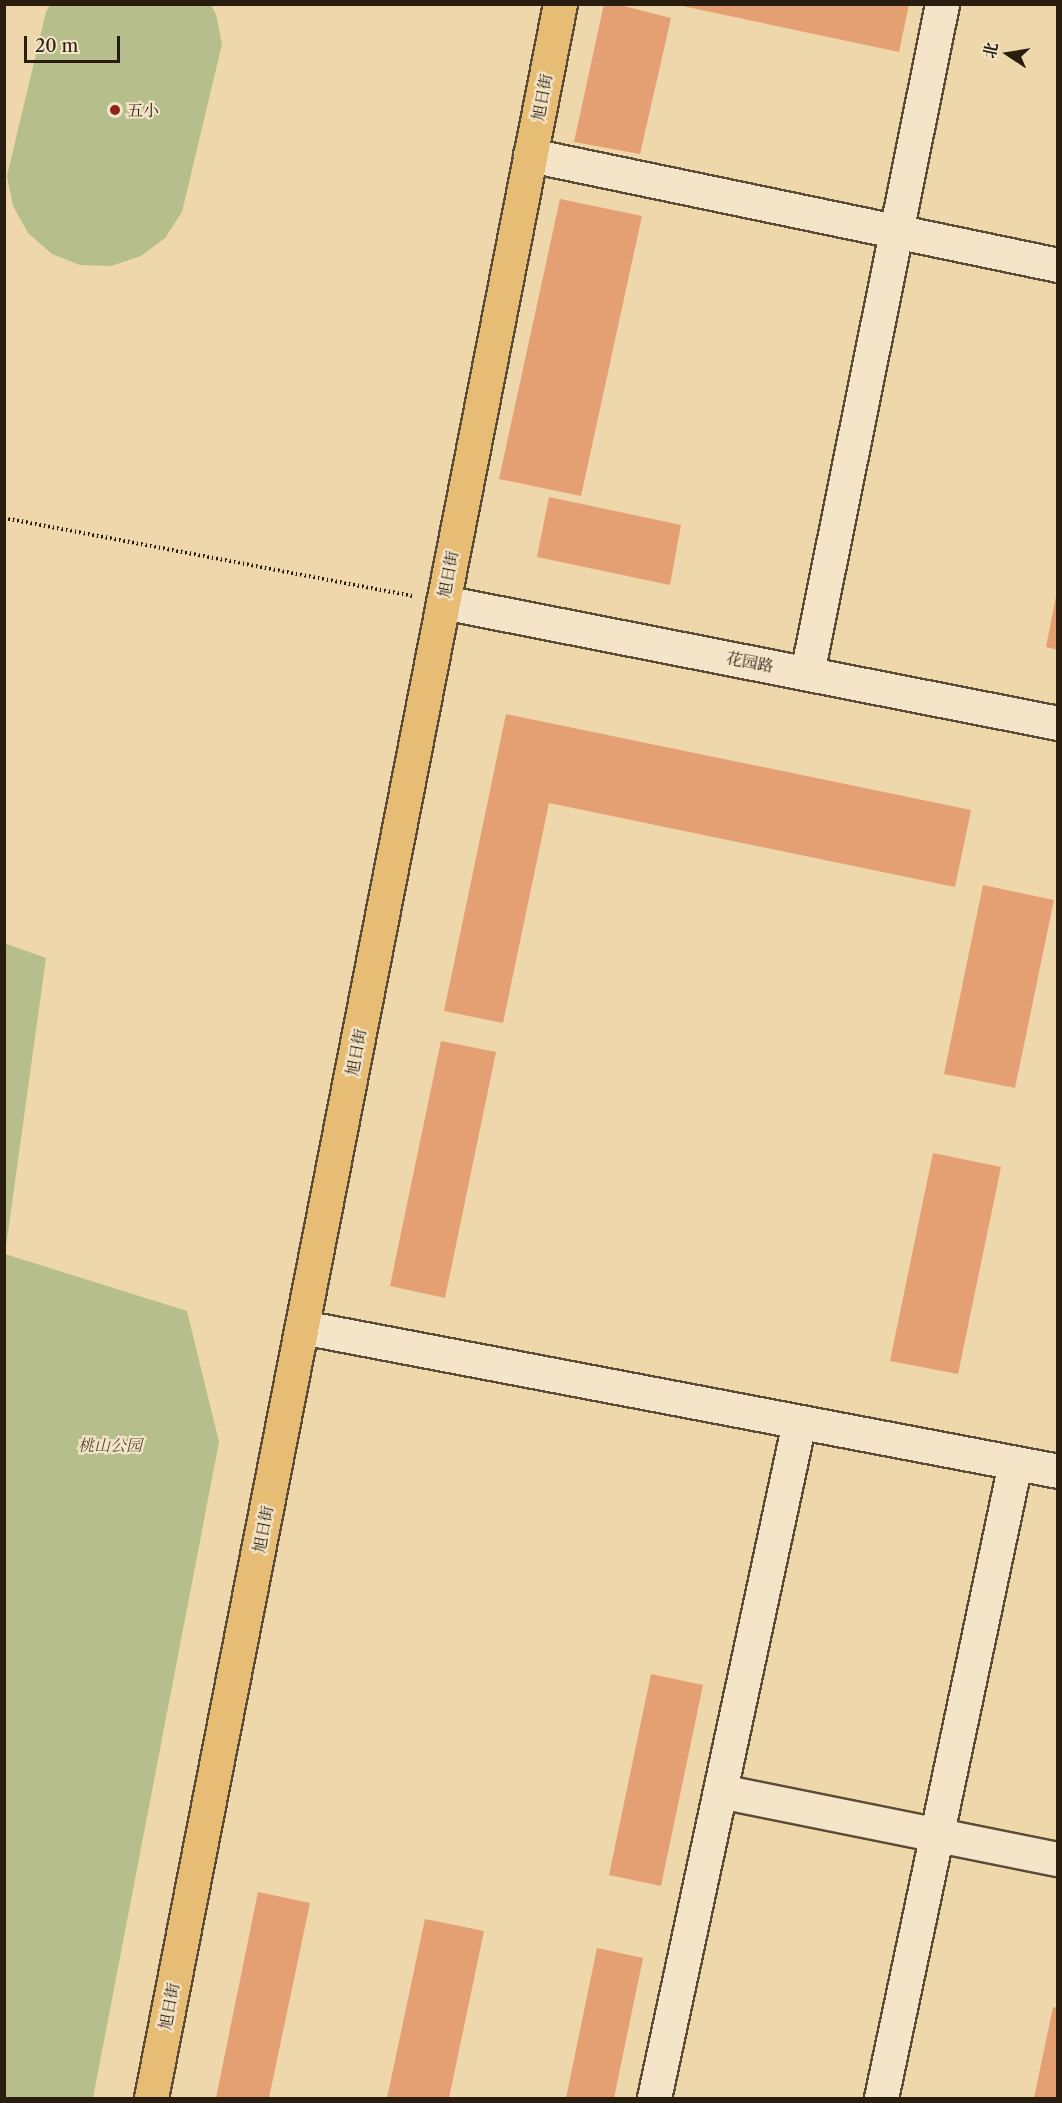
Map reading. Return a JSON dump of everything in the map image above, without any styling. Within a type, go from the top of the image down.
[{"type":"main road","name":"旭日街","points":[[151,2098],[560,4]]},
{"type":"street","points":[[807,674],[942,4]]},
{"type":"street","points":[[530,155],[1058,264]]},
{"type":"street","name":"花园路","points":[[443,602],[1058,723]]},
{"type":"street","points":[[302,1327],[1058,1471]]},
{"type":"street","points":[[654,2098],[799,1422]]},
{"type":"street","points":[[881,2098],[1015,1463]]},
{"type":"street","points":[[720,1791],[1058,1859]]},
{"type":"path","points":[[4,518],[443,602]]},
{"type":"green space","name":"五小","points":[[50,5],[211,5],[216,14],[222,44],[182,212],[165,238],[141,256],[111,266],[80,265],[52,254],[28,233],[13,206],[7,176],[46,12]]},
{"type":"green space","name":"桃山公园","points":[[4,943],[46,958],[5,1254],[187,1311],[219,1442],[93,2098],[5,2098]]},
{"type":"building","points":[[604,4],[616,4],[671,18],[640,154],[574,142]]},
{"type":"building","points":[[673,4],[909,4],[899,52]]},
{"type":"building","points":[[560,199],[642,216],[581,496],[499,479]]},
{"type":"building","points":[[549,497],[681,525],[670,585],[537,557]]},
{"type":"building","points":[[1056,596],[1058,596],[1058,650],[1046,647]]},
{"type":"building","points":[[506,714],[971,810],[955,887],[549,803],[503,1023],[444,1011]]},
{"type":"building","points":[[983,885],[1054,900],[1015,1088],[944,1074]]},
{"type":"building","points":[[441,1041],[496,1052],[445,1298],[390,1286]]},
{"type":"building","points":[[933,1153],[1001,1167],[958,1374],[890,1361]]},
{"type":"building","points":[[651,1674],[703,1685],[661,1886],[609,1875]]},
{"type":"building","points":[[258,1892],[310,1903],[269,2098],[216,2098]]},
{"type":"building","points":[[425,1919],[484,1931],[449,2098],[387,2098]]},
{"type":"building","points":[[597,1948],[643,1958],[614,2098],[566,2098]]},
{"type":"building","points":[[1053,2007],[1058,2008],[1058,2098],[1034,2098]]},
{"type":"place","name":"五小","points":[[115,110]]}]
